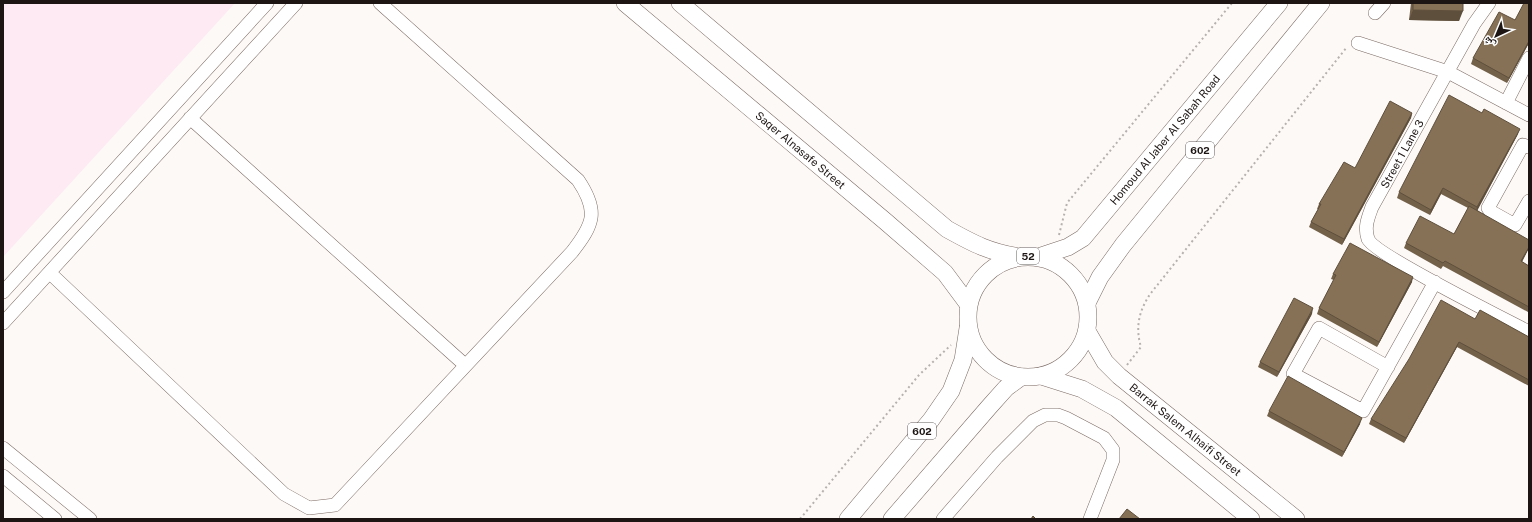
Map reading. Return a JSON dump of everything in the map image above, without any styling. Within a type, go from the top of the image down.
[{"type":"main road","name":"Saqer Alnasafe Street","points":[[625,3],[885,220],[945,273],[968,304]]},
{"type":"main road","name":"Homoud Al Jaber Al Sabah Road","points":[[1038,257],[1056,252],[1083,238],[1279,3]]},
{"type":"main road","name":"602","points":[[1087,304],[1100,277],[1123,245],[1321,3]]},
{"type":"main road","points":[[683,4],[947,229],[981,248],[1020,257]]},
{"type":"main road","name":"52","points":[[1041,376],[1062,367],[1078,351],[1087,331],[1087,304],[1080,287],[1069,273],[1055,263],[1038,257],[1020,257],[1002,262],[986,272],[975,287],[968,304],[968,328],[975,346],[987,361],[1003,372],[1021,377],[1041,376],[1069,384],[1096,395],[1116,408],[1251,519]]},
{"type":"main road","name":"602","points":[[848,519],[931,420],[951,392],[962,360],[968,328]]},
{"type":"main road","name":"Barrak Salem Alhaifi Street","points":[[1087,331],[1105,362],[1119,376],[1296,519]]},
{"type":"main road","points":[[892,519],[984,412],[1006,388],[1021,377]]},
{"type":"main road","points":[[1201,478],[1211,462],[1223,460]]},
{"type":"street","points":[[3,292],[267,3]]},
{"type":"street","points":[[3,323],[296,3]]},
{"type":"street","points":[[50,273],[284,494],[309,508],[335,505],[465,364],[572,252],[590,226],[592,209],[588,195],[578,180],[380,3]]},
{"type":"street","points":[[1375,13],[1384,3]]},
{"type":"street","name":"Street 1 Lane 3","points":[[1489,3],[1474,24],[1372,207],[1366,226],[1369,240],[1384,253],[1434,282],[1529,332]]},
{"type":"street","points":[[1358,43],[1448,72],[1529,115]]},
{"type":"street","points":[[1506,103],[1525,76],[1529,58]]},
{"type":"street","points":[[190,118],[465,364]]},
{"type":"street","points":[[1529,148],[1523,145],[1488,208],[1490,212],[1515,225],[1529,201]]},
{"type":"street","points":[[1388,367],[1319,328],[1293,374],[1364,411],[1388,367],[1434,282]]},
{"type":"street","points":[[942,519],[997,457],[1028,425],[1039,417],[1052,414],[1066,418],[1104,438],[1113,450],[1112,460],[1090,519]]},
{"type":"street","points":[[3,448],[90,519]]},
{"type":"street","points":[[3,476],[55,519]]},
{"type":"path","points":[[1056,252],[1067,203],[1232,3]]},
{"type":"path","points":[[1119,376],[1141,347],[1137,334],[1142,307],[1150,293],[1346,47],[1358,43]]},
{"type":"path","points":[[800,519],[919,375],[952,344]]},
{"type":"shaded area","points":[[3,3],[235,3],[3,257]]},
{"type":"building","points":[[1413,3],[1463,3],[1463,11],[1413,10]]},
{"type":"building","points":[[1524,3],[1529,3],[1529,41],[1509,78],[1473,58],[1499,12],[1515,20]]},
{"type":"building","points":[[1449,95],[1482,113],[1484,109],[1520,129],[1477,207],[1443,188],[1431,210],[1399,192]]},
{"type":"building","points":[[1390,101],[1412,113],[1344,239],[1311,222],[1321,204],[1319,204],[1344,162],[1355,168]]},
{"type":"building","points":[[1469,206],[1529,240],[1529,247],[1521,261],[1529,266],[1529,307],[1445,261],[1443,263],[1406,243],[1420,216],[1454,234]]},
{"type":"building","points":[[1350,243],[1413,277],[1379,342],[1319,308],[1336,275],[1333,274]]},
{"type":"building","points":[[1294,298],[1313,308],[1279,372],[1260,362]]},
{"type":"building","points":[[1441,300],[1475,319],[1480,310],[1529,337],[1529,380],[1459,342],[1406,438],[1371,419],[1409,359]]},
{"type":"building","points":[[1288,376],[1362,418],[1344,452],[1269,411]]},
{"type":"building","points":[[1127,509],[1140,519],[1119,519]]}]
